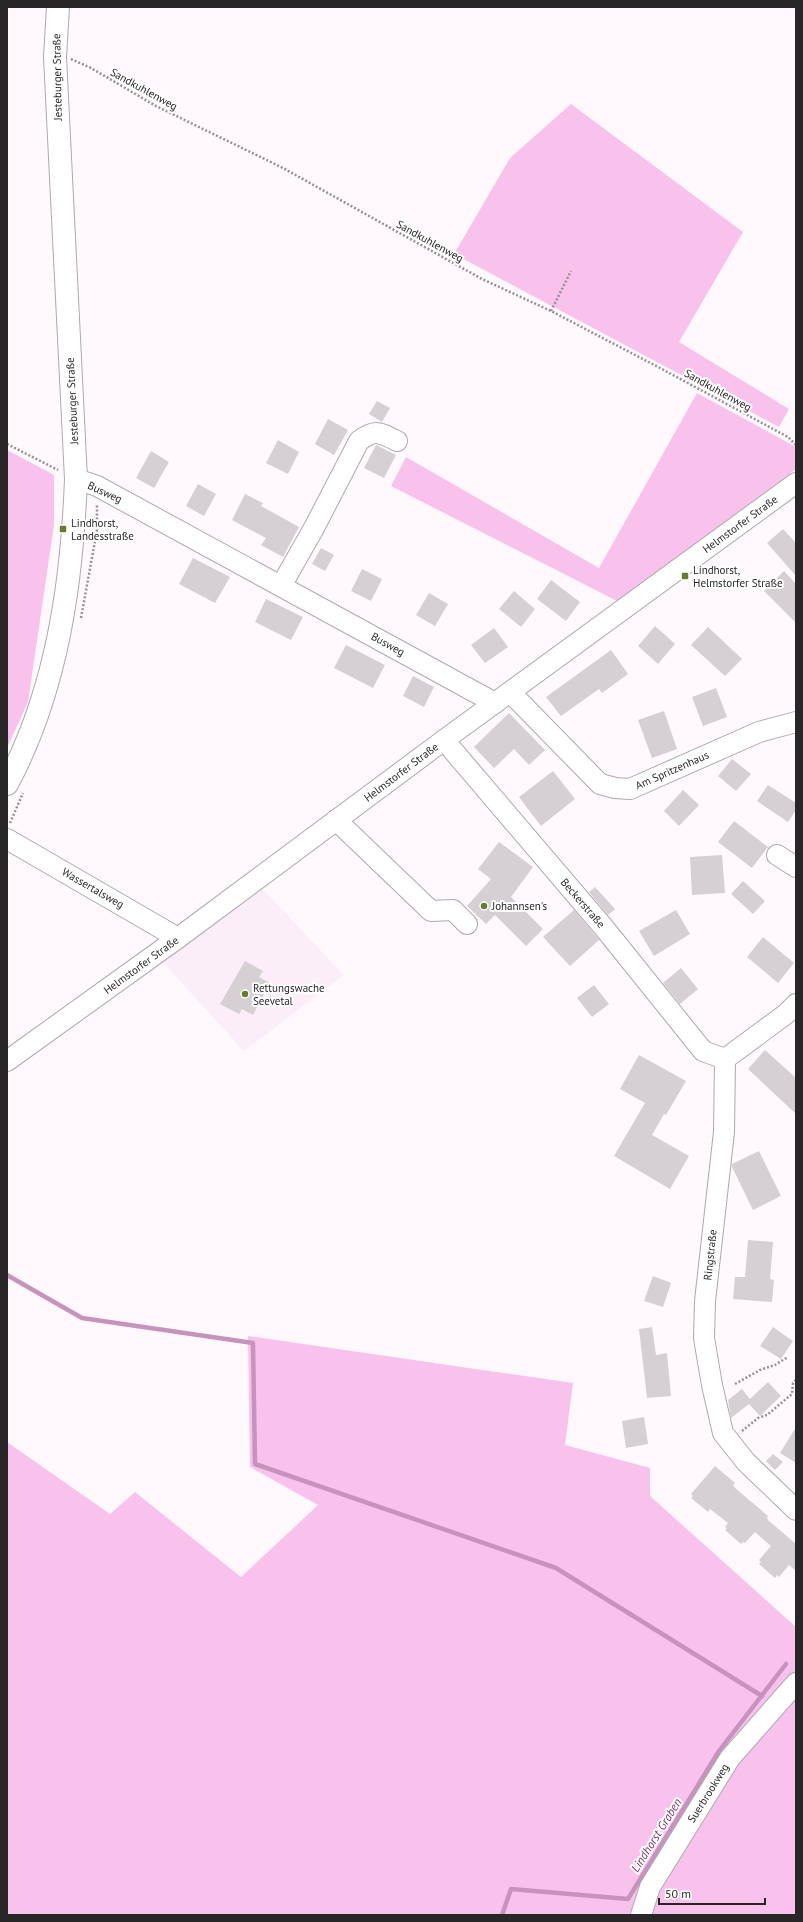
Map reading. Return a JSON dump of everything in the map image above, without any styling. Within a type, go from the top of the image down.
[{"type":"main road","name":"Jesteburger Straße","points":[[7,784],[37,717],[54,658],[65,602],[73,536],[76,479],[55,57],[58,7]]},
{"type":"street","points":[[281,586],[314,528],[359,441],[370,433],[382,434],[397,440]]},
{"type":"street","name":"Busweg","points":[[76,479],[97,486],[281,586],[503,697]]},
{"type":"street","name":"Helmstorfer Straße","points":[[7,1061],[178,938],[444,740],[796,483]]},
{"type":"street","name":"Am Spritzenhaus","points":[[503,697],[600,784],[615,788],[630,789],[759,732],[796,722]]},
{"type":"street","name":"Beckerstraße","points":[[444,740],[605,929],[703,1051],[725,1059]]},
{"type":"street","points":[[336,820],[430,911],[454,910],[468,924]]},
{"type":"street","name":"Wassertalsweg","points":[[7,838],[178,938]]},
{"type":"street","points":[[777,855],[796,867]]},
{"type":"street","points":[[725,1059],[786,1014],[796,1004]]},
{"type":"street","name":"Ringstraße","points":[[725,1059],[724,1132],[705,1301],[704,1338],[712,1385],[723,1433],[746,1462],[796,1510]]},
{"type":"street","name":"Suerbrookweg","points":[[640,1915],[650,1887],[730,1758],[796,1683]]},
{"type":"path","name":"Sandkuhlenweg","points":[[55,57],[73,60],[91,68],[156,106],[283,168],[482,279],[551,311],[788,437],[796,445]]},
{"type":"path","points":[[551,311],[571,271]]},
{"type":"path","points":[[7,444],[76,479]]},
{"type":"path","points":[[735,1384],[760,1370],[775,1365],[788,1357]]},
{"type":"path","points":[[730,1442],[758,1418],[767,1415],[792,1394],[796,1380]]},
{"type":"shaded area","points":[[571,104],[743,232],[679,342],[789,409],[779,427],[454,254],[510,158]]},
{"type":"shaded area","points":[[697,393],[796,447],[796,469],[619,602],[391,486],[406,457],[599,568]]},
{"type":"shaded area","points":[[7,450],[54,475],[54,525],[28,702],[7,748]]},
{"type":"shaded area","points":[[256,882],[344,975],[244,1051],[156,955]]},
{"type":"shaded area","points":[[248,1336],[573,1383],[565,1445],[650,1468],[650,1496],[796,1627],[796,1672],[725,1753],[632,1915],[7,1915],[7,1442],[110,1514],[135,1492],[241,1577],[318,1505],[250,1467]]},
{"type":"shaded area","points":[[796,1694],[796,1915],[648,1915],[657,1890],[752,1742]]},
{"type":"building","points":[[377,401],[390,408],[382,422],[369,414]]},
{"type":"building","points":[[328,419],[348,430],[334,455],[315,444]]},
{"type":"building","points":[[278,440],[299,452],[288,474],[266,463]]},
{"type":"building","points":[[376,445],[396,455],[384,478],[364,468]]},
{"type":"building","points":[[151,451],[169,462],[154,488],[136,478]]},
{"type":"building","points":[[198,484],[216,494],[204,516],[186,506]]},
{"type":"building","points":[[245,494],[263,503],[261,506],[299,527],[283,557],[261,545],[266,538],[232,520]]},
{"type":"building","points":[[783,529],[796,543],[796,576],[767,543]]},
{"type":"building","points":[[321,548],[334,555],[325,571],[312,564]]},
{"type":"building","points":[[193,558],[230,577],[215,603],[179,584]]},
{"type":"building","points":[[362,569],[382,579],[371,601],[351,591]]},
{"type":"building","points":[[784,571],[796,584],[796,623],[764,591]]},
{"type":"building","points":[[551,580],[580,602],[566,621],[537,599]]},
{"type":"building","points":[[514,591],[535,609],[521,627],[499,609]]},
{"type":"building","points":[[429,593],[448,604],[435,626],[416,615]]},
{"type":"building","points":[[266,599],[303,617],[291,640],[255,622]]},
{"type":"building","points":[[655,626],[675,644],[658,664],[638,646]]},
{"type":"building","points":[[708,627],[742,659],[725,676],[691,645]]},
{"type":"building","points":[[494,628],[508,647],[485,663],[471,645]]},
{"type":"building","points":[[346,645],[385,665],[373,688],[334,668]]},
{"type":"building","points":[[611,650],[628,674],[602,693],[599,689],[561,716],[546,697]]},
{"type":"building","points":[[413,676],[434,687],[424,707],[403,696]]},
{"type":"building","points":[[716,688],[727,717],[703,726],[692,697]]},
{"type":"building","points":[[664,711],[677,749],[652,758],[638,720]]},
{"type":"building","points":[[509,713],[545,750],[529,765],[514,749],[494,768],[474,747]]},
{"type":"building","points":[[732,759],[751,774],[736,791],[718,776]]},
{"type":"building","points":[[553,771],[575,799],[541,826],[519,797]]},
{"type":"building","points":[[768,785],[796,803],[796,810],[788,822],[757,801]]},
{"type":"building","points":[[683,790],[699,805],[679,826],[664,811]]},
{"type":"building","points":[[734,821],[768,847],[752,868],[718,842]]},
{"type":"building","points":[[499,842],[533,867],[511,897],[543,929],[526,946],[495,915],[486,924],[467,906],[491,879],[478,869]]},
{"type":"building","points":[[722,855],[725,893],[692,895],[690,857]]},
{"type":"building","points":[[743,881],[765,901],[753,914],[731,894]]},
{"type":"building","points":[[595,887],[615,909],[608,915],[589,892]]},
{"type":"building","points":[[574,910],[599,940],[570,966],[543,937]]},
{"type":"building","points":[[676,910],[690,934],[654,956],[639,931]]},
{"type":"building","points":[[763,937],[794,963],[778,983],[747,957]]},
{"type":"building","name":"Rettungswache Seevetal","points":[[245,961],[263,971],[259,977],[270,983],[253,1015],[242,1009],[239,1014],[220,1004]]},
{"type":"building","points":[[681,968],[698,989],[680,1004],[663,983]]},
{"type":"building","points":[[594,985],[609,1004],[592,1017],[577,998]]},
{"type":"building","points":[[765,1050],[796,1078],[796,1114],[748,1069]]},
{"type":"building","points":[[639,1055],[686,1081],[652,1135],[689,1156],[670,1189],[614,1156],[645,1103],[620,1089]]},
{"type":"building","points":[[759,1151],[781,1196],[753,1210],[732,1167],[732,1164]]},
{"type":"building","points":[[748,1240],[773,1242],[770,1279],[774,1280],[772,1302],[733,1299],[735,1277],[745,1277]]},
{"type":"building","points":[[653,1276],[671,1283],[663,1307],[644,1301]]},
{"type":"building","points":[[652,1327],[656,1355],[667,1353],[671,1396],[647,1398],[639,1329]]},
{"type":"building","points":[[773,1327],[793,1341],[781,1359],[760,1346]]},
{"type":"building","points":[[768,1382],[781,1396],[760,1416],[749,1404],[731,1418],[728,1400],[742,1389],[750,1399]]},
{"type":"building","points":[[644,1417],[648,1444],[626,1448],[622,1421]]},
{"type":"building","points":[[796,1427],[796,1463],[780,1453]]},
{"type":"building","points":[[773,1454],[783,1462],[775,1470],[766,1461]]},
{"type":"building","points":[[715,1466],[735,1483],[733,1485],[735,1488],[768,1516],[768,1520],[796,1544],[796,1571],[789,1565],[779,1577],[777,1575],[775,1578],[759,1564],[761,1562],[759,1560],[771,1546],[755,1532],[745,1543],[743,1542],[741,1544],[725,1530],[728,1523],[710,1509],[708,1512],[691,1498],[693,1496],[691,1494]]},
{"type":"waterway","points":[[7,1275],[82,1318],[253,1343],[255,1464],[556,1568],[762,1696]]},
{"type":"waterway","name":"Lindhorst Graben","points":[[502,1915],[511,1889],[628,1899],[719,1751],[786,1664]]},
{"type":"place","name":"Lindhorst, Landesstraße","points":[[63,529]]},
{"type":"place","name":"Lindhorst, Helmstorfer Straße","points":[[685,576]]},
{"type":"place","name":"Johannsen's","points":[[484,906]]},
{"type":"place","name":"Rettungswache Seevetal","points":[[245,994]]}]
